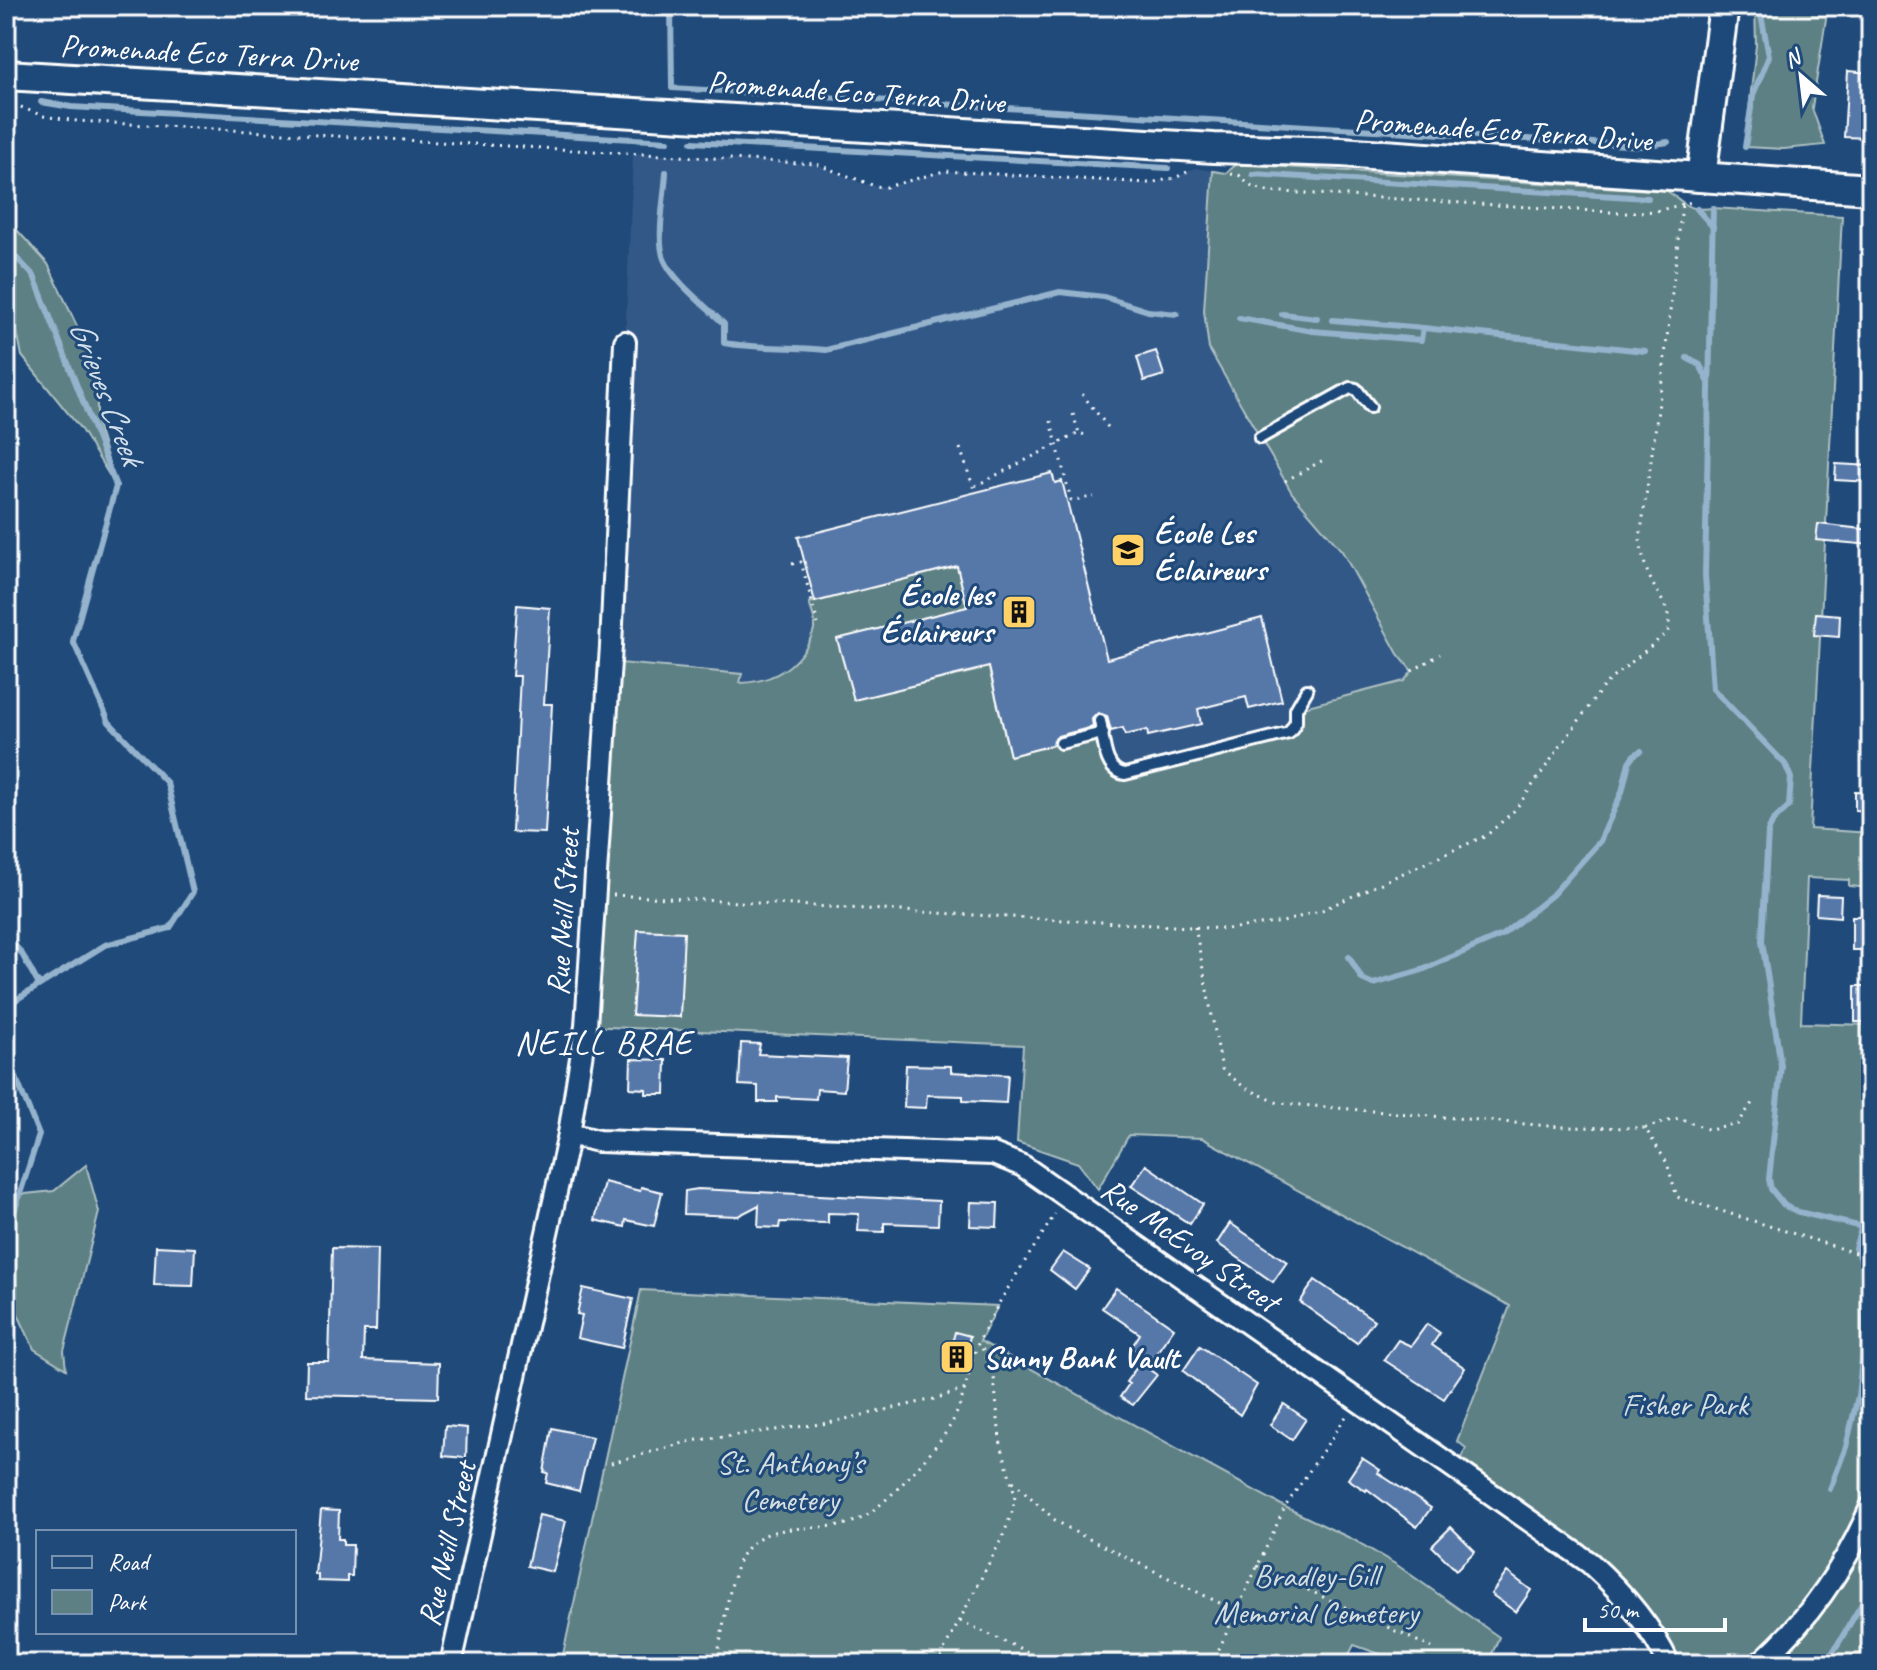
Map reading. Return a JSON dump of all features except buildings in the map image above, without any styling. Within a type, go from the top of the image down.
[{"type":"street","points":[[1700,188],[1724,6]]},
{"type":"street","name":"Promenade Eco Terra Drive","points":[[6,75],[1214,148],[1341,152],[1700,188],[1871,189]]},
{"type":"street","name":"Rue Neill Street","points":[[451,1664],[569,1134],[586,1026],[611,646],[625,342]]},
{"type":"street","name":"Rue McEvoy Street","points":[[569,1134],[598,1141],[993,1154],[1023,1166],[1590,1563],[1640,1615],[1669,1664]]},
{"type":"street","points":[[1759,1664],[1805,1619],[1837,1574],[1871,1507]]},
{"type":"lane","points":[[1260,438],[1350,388],[1356,389],[1370,407]]},
{"type":"lane","points":[[1100,721],[1108,760],[1114,769],[1125,774],[1289,733],[1294,729],[1296,709],[1307,690]]},
{"type":"lane","points":[[1061,743],[1103,733]]},
{"type":"path","points":[[6,101],[43,116],[77,121],[816,164],[875,186],[886,187],[944,171],[1149,183],[1175,178],[1195,168]]},
{"type":"path","points":[[1226,173],[1239,175],[1250,186],[1267,191],[1626,213],[1682,205],[1700,188]]},
{"type":"path","points":[[594,894],[1227,929],[1283,922],[1322,910],[1487,835],[1515,810],[1605,684],[1668,632],[1670,622],[1667,609],[1649,577],[1640,539],[1682,205]]},
{"type":"path","points":[[1082,394],[1111,431]]},
{"type":"path","points":[[1073,414],[1079,433]]},
{"type":"path","points":[[1051,421],[1071,500],[1094,497]]},
{"type":"path","points":[[975,486],[1079,433],[1085,435]]},
{"type":"path","points":[[960,448],[975,492]]},
{"type":"path","points":[[1285,481],[1327,458]]},
{"type":"path","points":[[792,564],[801,562],[818,624]]},
{"type":"path","points":[[1412,671],[1440,654]]},
{"type":"path","points":[[1195,927],[1222,1069],[1244,1087],[1278,1103],[1561,1127],[1645,1128],[1679,1118],[1710,1130],[1738,1124],[1752,1103]]},
{"type":"path","points":[[1645,1128],[1667,1163],[1677,1197],[1871,1258]]},
{"type":"path","points":[[716,1664],[736,1570],[749,1546],[777,1531],[857,1520],[886,1500],[944,1435],[966,1389],[979,1341],[1066,1196]]},
{"type":"path","points":[[937,1664],[1009,1521],[1015,1495],[1000,1440],[994,1377],[979,1341]]},
{"type":"path","points":[[611,1463],[691,1441],[828,1423],[966,1389]]},
{"type":"path","points":[[1212,1664],[1285,1507],[1359,1399]]},
{"type":"path","points":[[1013,1480],[1045,1511],[1075,1532],[1236,1611]]},
{"type":"path","points":[[1257,1566],[1432,1648]]},
{"type":"path","points":[[960,1621],[1054,1664]]},
{"type":"shaded area","name":"École Les Éclaireurs","points":[[633,153],[816,164],[863,184],[886,187],[944,171],[1149,183],[1175,178],[1195,168],[1239,175],[1618,671],[594,894]]},
{"type":"green space","points":[[1755,6],[1828,6],[1812,108],[1825,145],[1784,149],[1745,147],[1756,45]]},
{"type":"green space","name":"Fisher Park","points":[[1237,164],[1667,191],[1687,206],[1697,208],[1842,216],[1810,829],[1871,833],[1871,888],[1849,886],[1849,880],[1807,878],[1801,1023],[1871,1025],[1871,1664],[1669,1664],[1640,1615],[1458,1468],[1466,1448],[1457,1441],[1510,1306],[1202,1138],[1129,1135],[1098,1189],[1078,1163],[1017,1142],[1023,1045],[586,1026],[609,662],[742,674],[740,683],[760,680],[786,669],[806,647],[815,623],[809,603],[957,566],[967,607],[838,639],[854,699],[976,671],[987,660],[1010,756],[1103,733],[1108,760],[1119,774],[1289,733],[1296,709],[1404,681],[1412,671],[1398,654],[1342,551],[1292,493],[1209,349],[1204,311],[1213,171],[1226,173]]},
{"type":"green space","points":[[6,218],[48,264],[97,369],[97,424],[116,486],[80,428],[22,356],[6,275]]},
{"type":"green space","points":[[86,1165],[99,1212],[64,1351],[66,1369],[34,1349],[17,1312],[6,1311],[6,1196],[54,1191]]},
{"type":"green space","name":"St. Anthony’s Cemetery","points":[[641,1290],[998,1306],[980,1341],[1397,1565],[1499,1637],[1488,1664],[1408,1664],[1354,1645],[1344,1664],[561,1664]]},
{"type":"waterway","points":[[671,6],[672,88],[1643,146],[1668,142]]},
{"type":"waterway","points":[[1745,147],[1753,95],[1769,56],[1761,15],[1769,6]]},
{"type":"waterway","points":[[41,102],[71,107],[668,141]]},
{"type":"waterway","points":[[692,142],[1168,168]]},
{"type":"waterway","points":[[666,172],[661,228],[664,259],[682,285],[724,324],[724,343],[826,350],[1060,292],[1104,297],[1148,311],[1177,314]]},
{"type":"waterway","points":[[1253,174],[1648,198]]},
{"type":"waterway","points":[[1713,208],[1705,575],[1713,689],[1785,764],[1791,778],[1789,806],[1773,821],[1768,832],[1762,941],[1781,1066],[1769,1179],[1771,1189],[1784,1205],[1794,1211],[1871,1229]]},
{"type":"waterway","points":[[1697,209],[1713,227]]},
{"type":"waterway","name":"Grieves Creek","points":[[6,247],[34,276],[116,486],[73,641],[109,722],[167,783],[193,892],[170,928],[105,945],[14,1001],[6,1046]]},
{"type":"waterway","points":[[1282,314],[1317,318]]},
{"type":"waterway","points":[[1239,318],[1313,331],[1421,340],[1423,328],[1645,351]]},
{"type":"waterway","points":[[1333,320],[1423,328]]},
{"type":"waterway","points":[[1687,358],[1700,365],[1708,381]]},
{"type":"waterway","points":[[1349,957],[1362,979],[1373,984],[1422,970],[1502,935],[1552,895],[1600,841],[1622,792],[1629,762],[1641,751]]},
{"type":"waterway","points":[[6,935],[22,954],[39,985]]},
{"type":"waterway","name":"Grieves Creek","points":[[6,1053],[39,1135],[6,1237]]},
{"type":"waterway","points":[[1830,1489],[1846,1447],[1858,1396],[1866,1305],[1865,1266],[1855,1248],[1862,1226]]},
{"type":"waterway","points":[[1826,1664],[1870,1590]]},
{"type":"waterway","points":[[1510,1664],[1512,1658]]},
{"type":"place","name":"École Les Éclaireurs","points":[[1128,550]]},
{"type":"place","name":"École les Éclaireurs","points":[[1019,612]]},
{"type":"place","name":"Sunny Bank Vault","points":[[957,1357]]},
{"type":"district","name":"NEILL BRAE","points":[[604,1042]]},
{"type":"park label","name":"Bradley-Gill Memorial Cemetery","points":[[1316,1594]]}]
